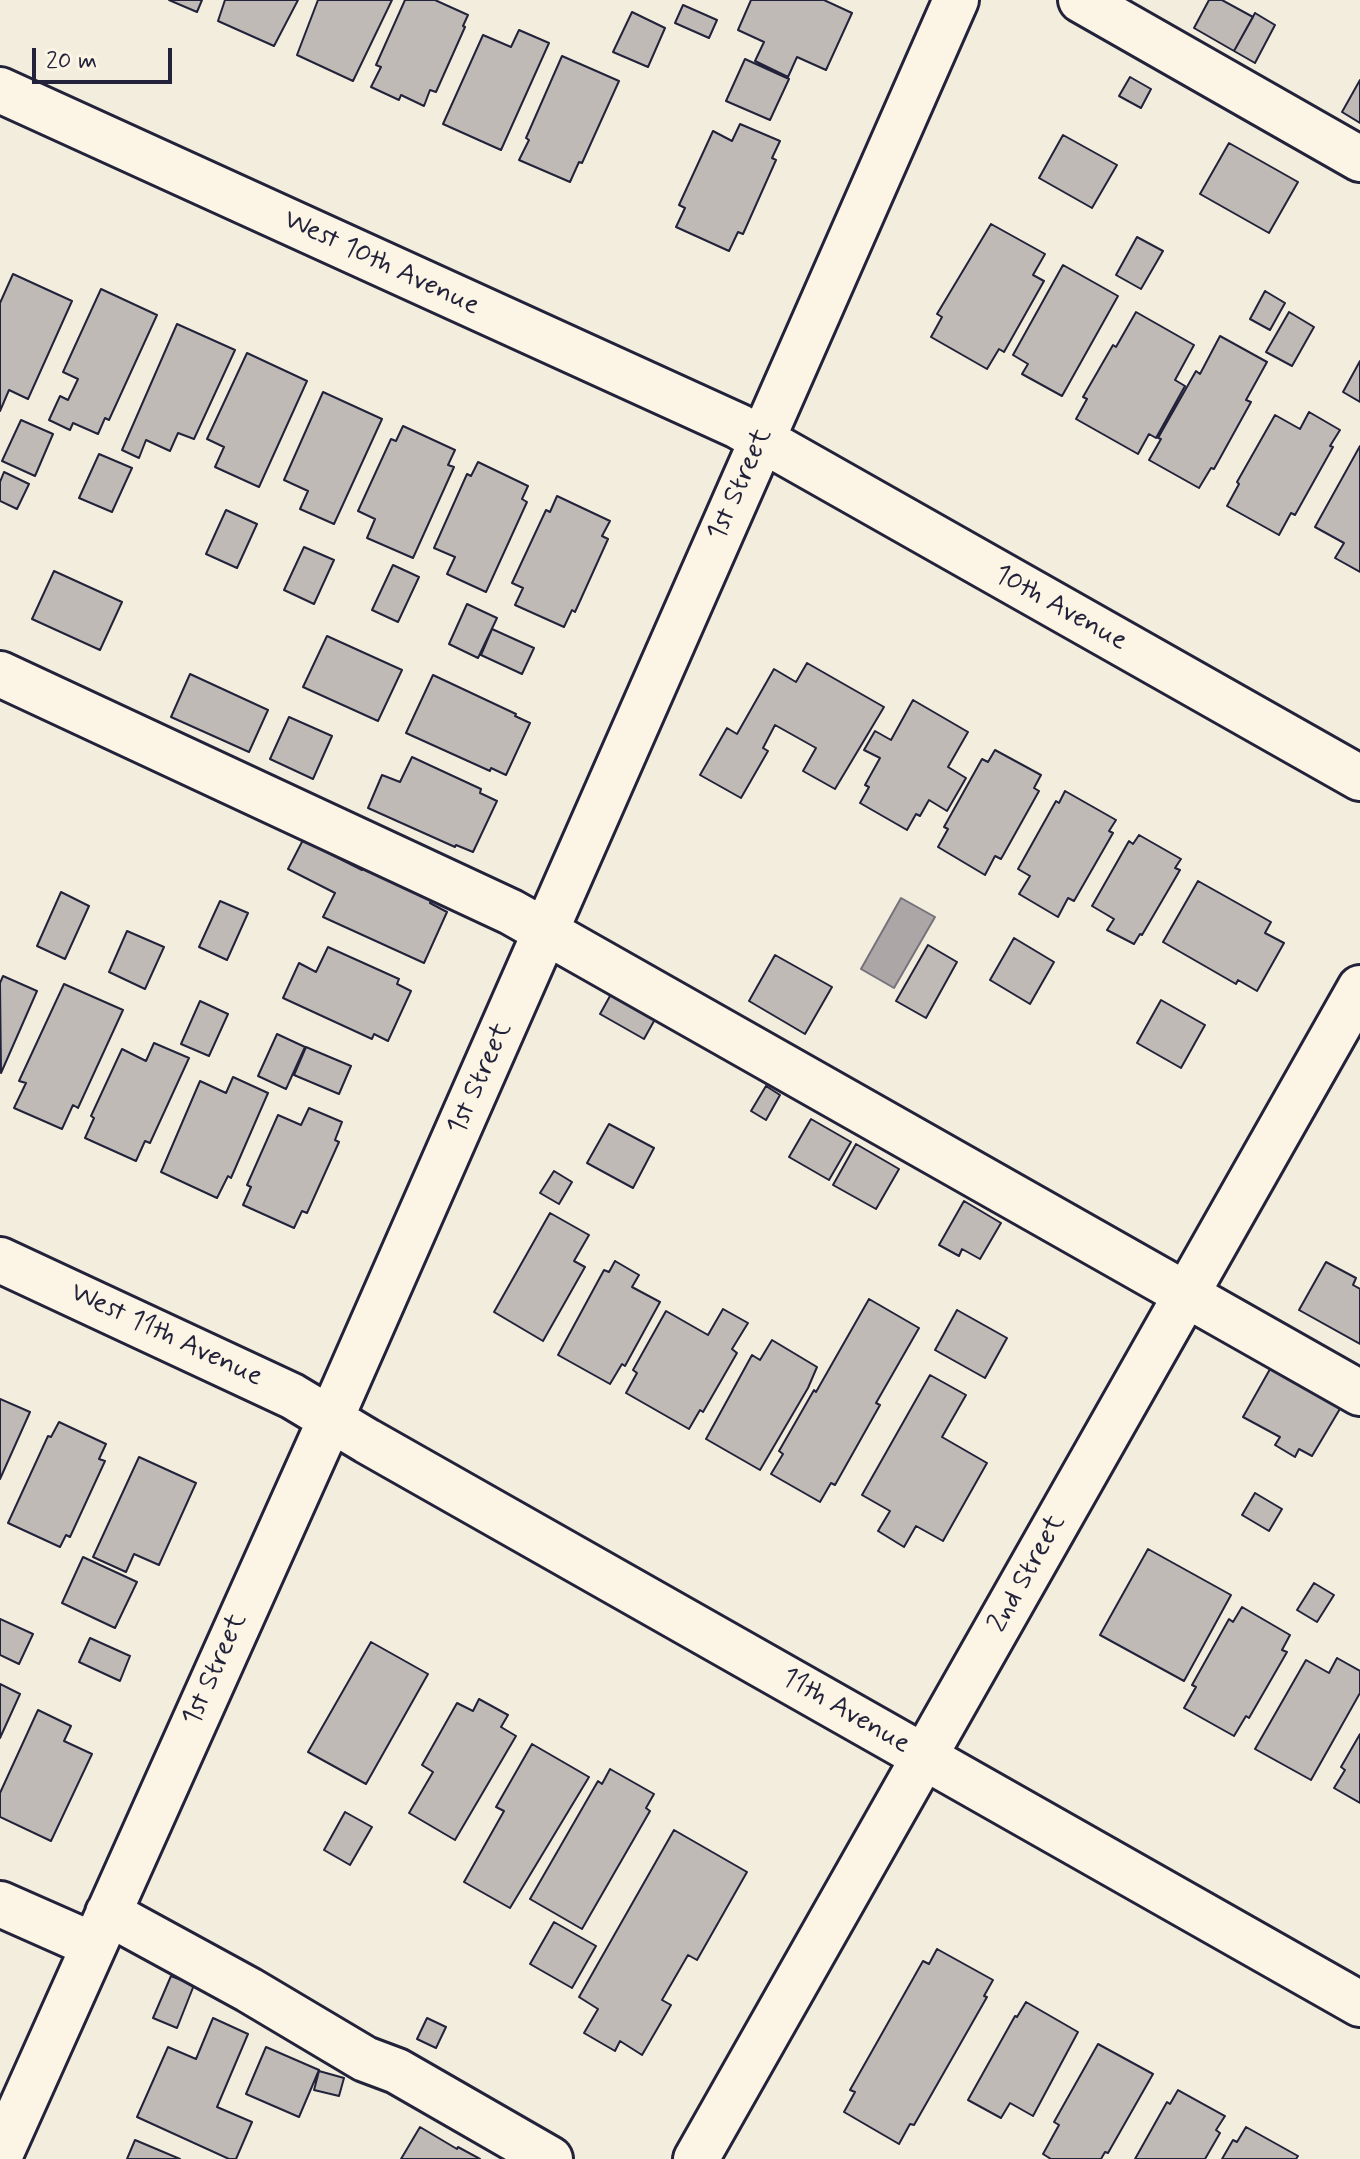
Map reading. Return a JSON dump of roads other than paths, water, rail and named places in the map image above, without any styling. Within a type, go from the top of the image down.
[{"type":"street","name":"1st Street","points":[[0,2155],[331,1418],[956,0]]},
{"type":"street","points":[[1081,0],[1360,159]]},
{"type":"street","name":"West 10th Avenue","points":[[0,90],[725,420],[760,439]]},
{"type":"street","name":"10th Avenue","points":[[760,439],[1360,778]]},
{"type":"street","points":[[0,674],[482,896],[1360,1393]]},
{"type":"street","name":"2nd Street","points":[[696,2159],[1360,988]]},
{"type":"street","name":"West 11th Avenue","points":[[0,1260],[249,1374],[331,1418]]},
{"type":"street","name":"11th Avenue","points":[[331,1418],[1360,2004]]},
{"type":"street","points":[[0,1904],[100,1929],[249,1990],[365,2059],[397,2071],[550,2159]]}]
